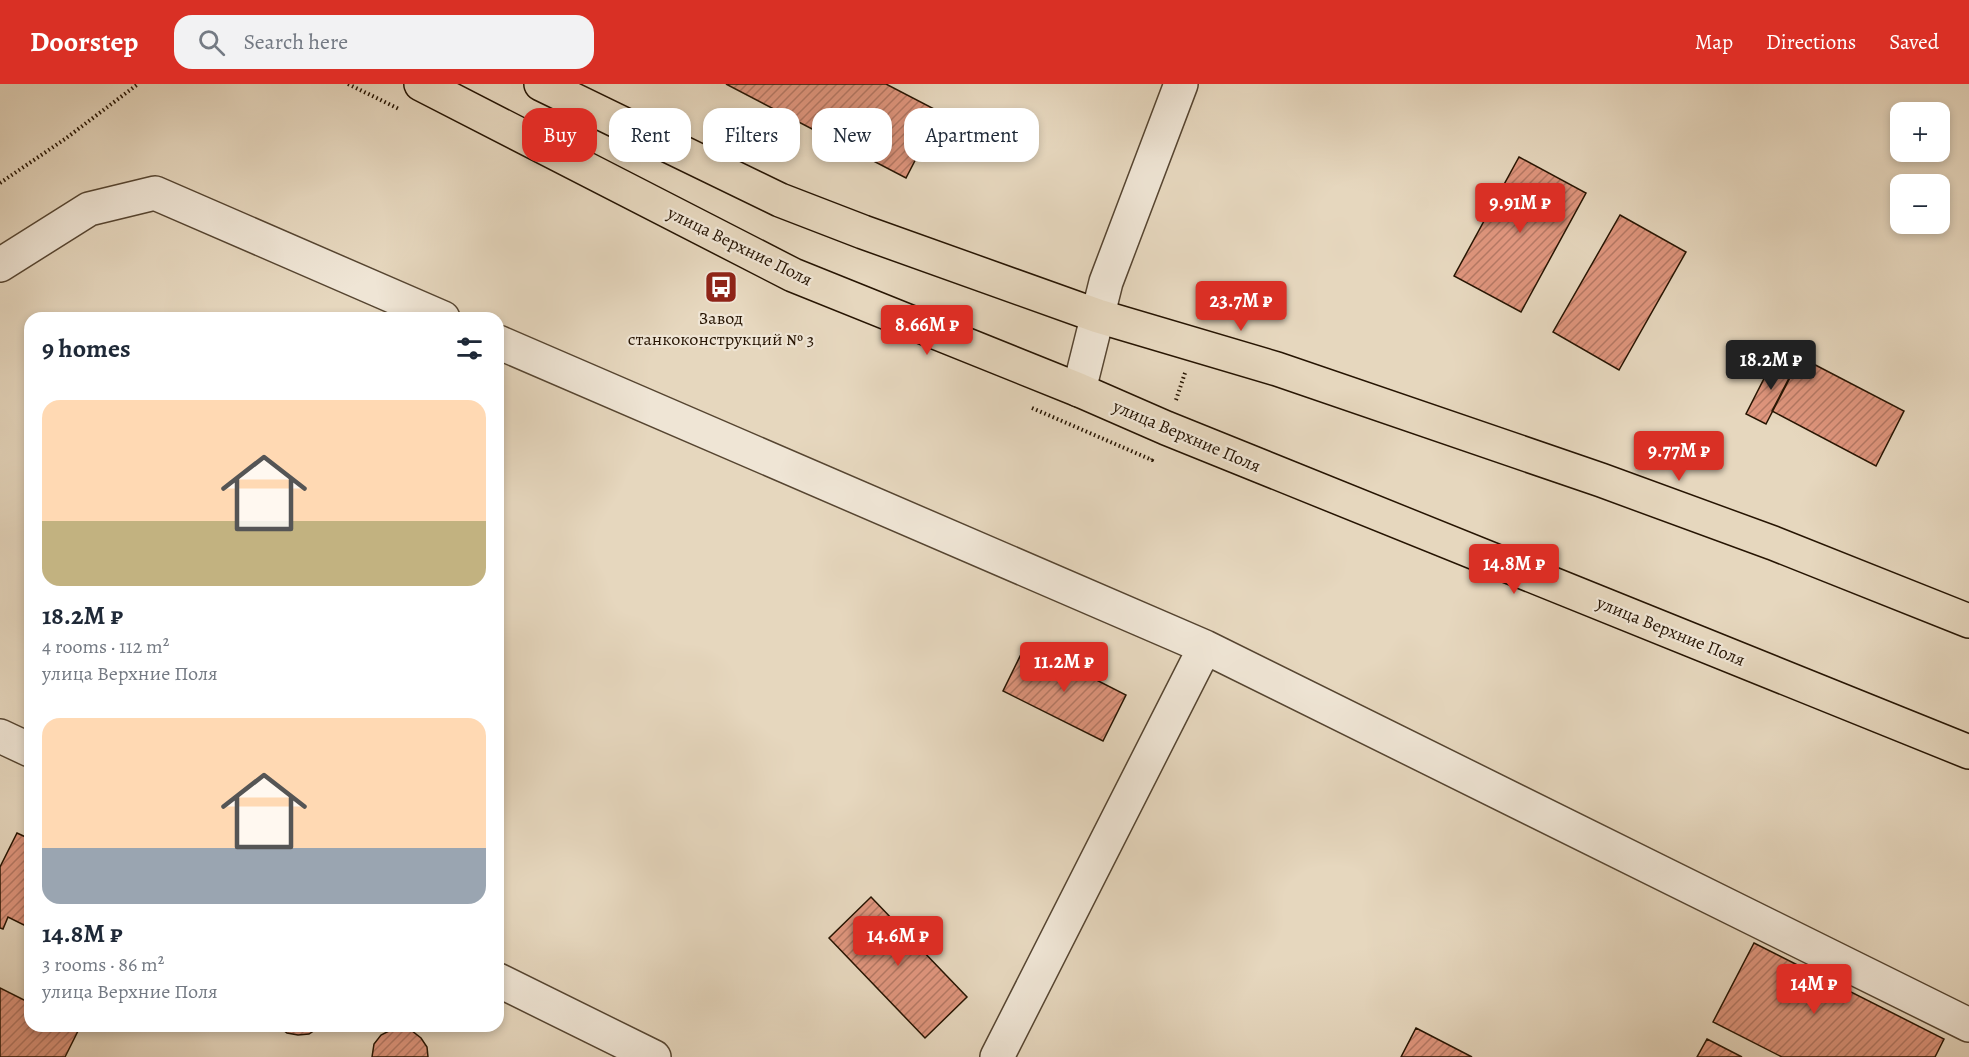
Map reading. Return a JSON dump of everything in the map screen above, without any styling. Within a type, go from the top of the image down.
[{"type":"main road","name":"улица Верхние Поля","points":[[421,84],[794,275],[1079,390],[1166,429],[1969,752]]},
{"type":"main road","points":[[541,84],[780,200],[863,232],[1098,316],[1277,369],[1601,480],[1773,543],[1969,621]]},
{"type":"lane","points":[[1079,390],[1106,282],[1181,84]]},
{"type":"lane","points":[[0,265],[89,209],[155,194],[430,312]]},
{"type":"lane","points":[[504,345],[1204,646],[1969,1025]]},
{"type":"lane","points":[[997,1057],[1204,646]]},
{"type":"lane","points":[[0,736],[24,747]]},
{"type":"lane","points":[[504,983],[654,1057]]},
{"type":"path","points":[[0,183],[65,139],[138,84]]},
{"type":"path","points":[[1152,460],[1166,429],[1195,346]]},
{"type":"building","points":[[726,84],[886,84],[932,108],[904,108],[904,162],[914,162],[906,178],[875,162],[892,162],[892,108],[812,108],[812,129],[800,123],[800,108],[772,108]]},
{"type":"building","points":[[1519,157],[1586,193],[1521,312],[1454,276]]},
{"type":"building","points":[[1620,215],[1686,252],[1619,370],[1553,332]]},
{"type":"building","points":[[1775,357],[1795,368],[1766,424],[1746,414]]},
{"type":"building","points":[[1800,357],[1904,411],[1876,466],[1772,411]]},
{"type":"building","points":[[1026,644],[1126,695],[1103,741],[1003,691]]},
{"type":"building","points":[[17,833],[24,836],[24,925],[8,917],[3,929],[0,928],[0,867]]},
{"type":"building","points":[[871,897],[967,997],[925,1038],[829,938]]},
{"type":"building","points":[[1754,943],[1944,1039],[1935,1057],[1782,1057],[1713,1022]]},
{"type":"building","points":[[0,988],[24,1000],[24,1032],[78,1032],[65,1057],[0,1057]]},
{"type":"building","points":[[1416,1028],[1472,1057],[1401,1057]]},
{"type":"building","points":[[286,1032],[312,1032],[298,1035]]},
{"type":"building","points":[[387,1032],[413,1032],[427,1047],[428,1057],[372,1057],[374,1044],[381,1035]]},
{"type":"building","points":[[1707,1039],[1742,1057],[1697,1057]]},
{"type":"place","name":"Завод станкоконструкций № 3","points":[[721,287]]}]
